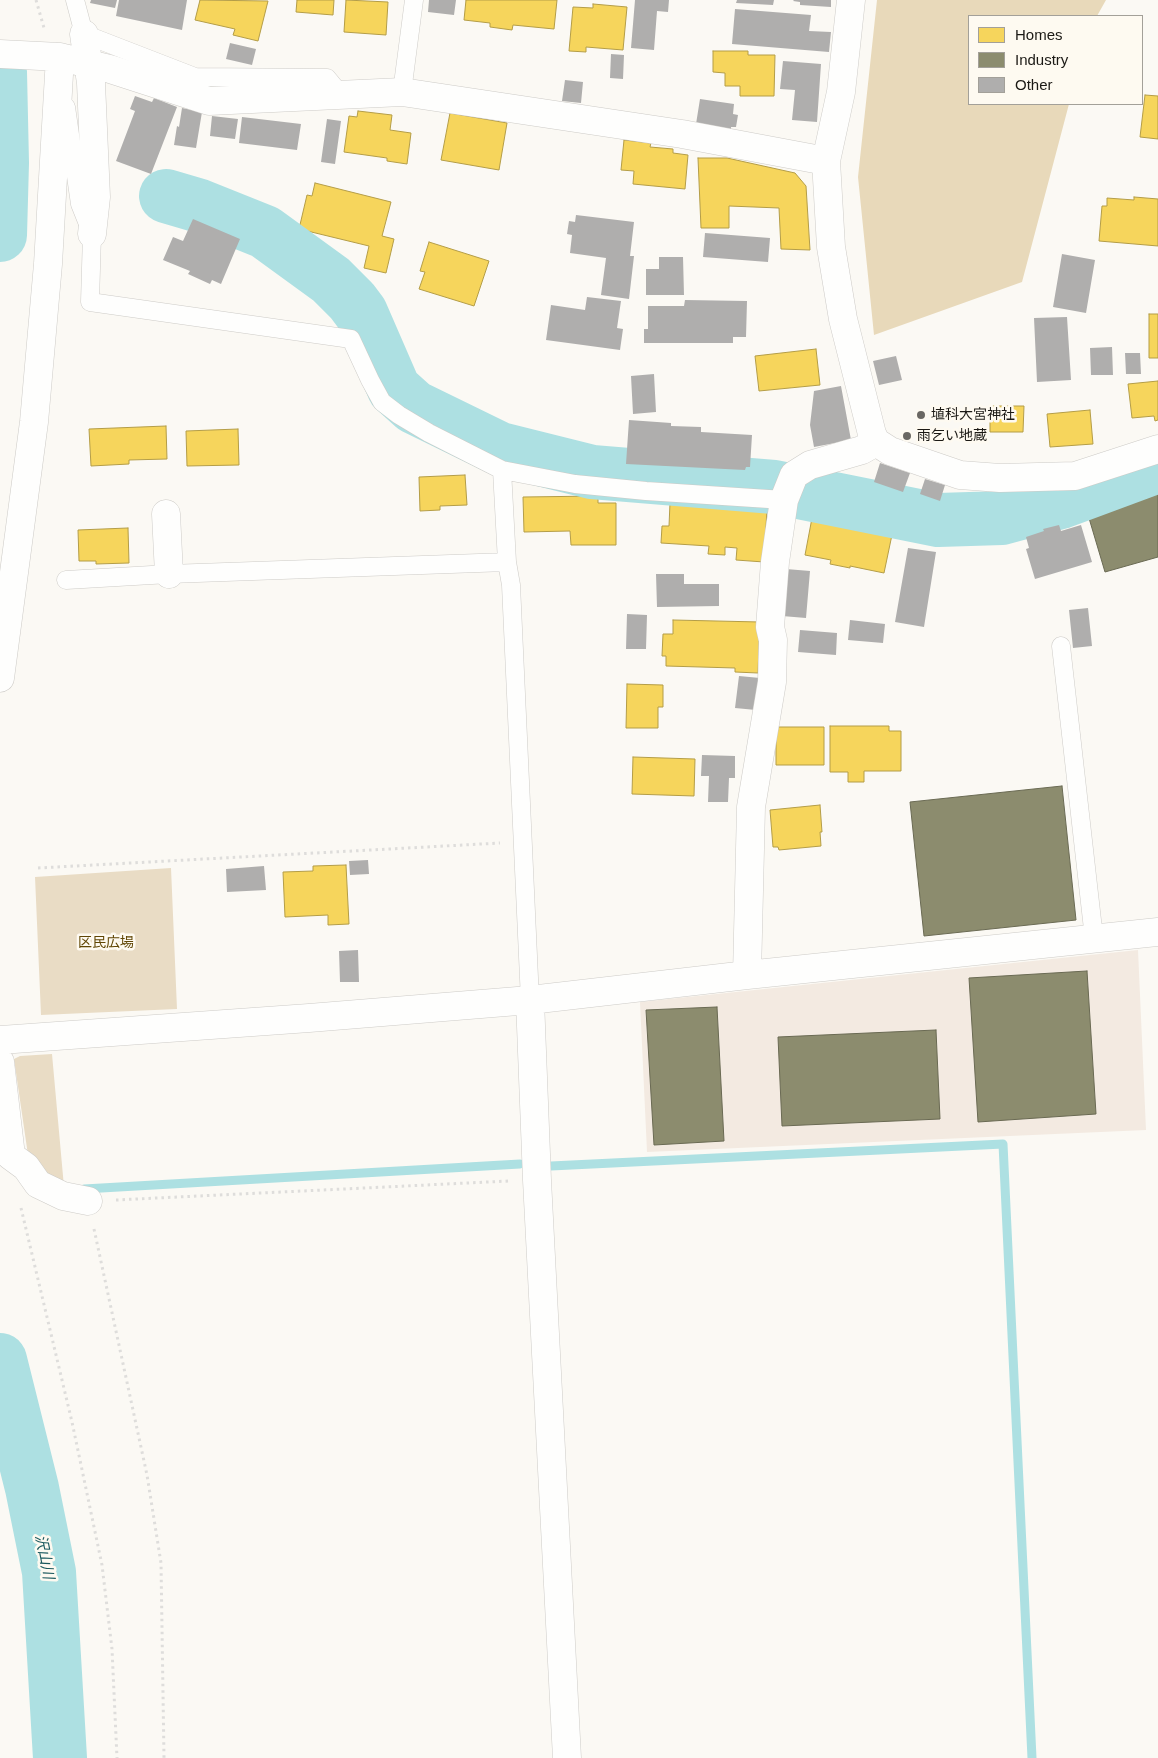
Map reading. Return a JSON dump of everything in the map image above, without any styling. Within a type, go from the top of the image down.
[{"type":"street","points":[[851,0],[841,92],[826,161],[831,247],[842,310],[872,434],[876,442],[890,450],[960,475],[1000,478],[1075,476],[1158,448]]},
{"type":"street","points":[[84,34],[91,83],[96,197],[92,234]]},
{"type":"street","points":[[0,54],[55,56],[110,69],[209,101],[402,92],[682,134],[826,161]]},
{"type":"street","points":[[0,678],[34,422],[48,264],[55,56]]},
{"type":"street","points":[[747,975],[751,807],[772,682],[773,640],[770,627],[775,562],[784,500],[794,475],[810,465],[862,450],[876,442]]},
{"type":"street","points":[[166,514],[170,574]]},
{"type":"street","points":[[0,1040],[530,1000],[1158,932]]},
{"type":"street","points":[[530,1000],[537,1180],[567,1758]]},
{"type":"street","points":[[0,1062],[11,1156],[26,1167],[38,1184],[63,1196],[88,1201]]},
{"type":"lane","points":[[75,0],[84,34],[195,78],[327,78],[342,95]]},
{"type":"lane","points":[[402,92],[414,0]]},
{"type":"lane","points":[[55,56],[80,204],[92,234],[90,302],[352,339],[382,402],[429,433],[502,470],[575,484],[646,491],[784,500]]},
{"type":"lane","points":[[502,470],[507,562],[511,585],[530,1000]]},
{"type":"lane","points":[[66,580],[170,574],[507,562]]},
{"type":"lane","points":[[1061,646],[1094,938]]},
{"type":"path","points":[[38,868],[523,842]]},
{"type":"path","points":[[164,1758],[162,1563],[148,1475],[88,1201],[537,1180]]},
{"type":"path","points":[[20,1204],[72,1422],[102,1565],[112,1649],[117,1758]]},
{"type":"shaded area","points":[[877,0],[1106,0],[1098,15],[968,15],[968,105],[1069,105],[1022,282],[874,335],[858,177]]},
{"type":"shaded area","points":[[1138,950],[1146,1130],[647,1152],[640,1002]]},
{"type":"green space","name":"区民広場","points":[[171,868],[177,1009],[41,1015],[35,877]]},
{"type":"green space","points":[[52,1054],[64,1187],[48,1179],[28,1155],[14,1059],[20,1056]]},
{"type":"building: Homes","points":[[200,0],[268,1],[258,41],[233,35],[235,29],[195,20]]},
{"type":"building: Homes","points":[[297,0],[334,0],[333,15],[296,12]]},
{"type":"building: Homes","points":[[346,0],[388,2],[386,35],[344,32]]},
{"type":"building: Homes","points":[[466,0],[557,0],[554,29],[513,25],[512,30],[490,27],[490,23],[464,20]]},
{"type":"building: Homes","points":[[593,4],[627,7],[623,50],[586,47],[586,52],[569,51],[573,7],[593,8]]},
{"type":"building: Homes","points":[[713,51],[748,51],[748,55],[775,55],[774,96],[740,96],[740,86],[725,86],[725,73],[713,72]]},
{"type":"building: Homes","points":[[1145,95],[1158,96],[1158,139],[1140,137]]},
{"type":"building: Homes","points":[[358,111],[392,115],[390,130],[411,133],[407,164],[387,161],[387,158],[344,152],[349,116],[357,117]]},
{"type":"building: Homes","points":[[450,113],[507,123],[499,170],[441,160]]},
{"type":"building: Homes","points":[[624,140],[651,143],[650,147],[673,149],[673,153],[688,155],[685,189],[633,184],[634,171],[621,170]]},
{"type":"building: Homes","points":[[698,158],[727,158],[795,173],[806,186],[810,250],[781,249],[779,208],[729,206],[729,228],[701,228]]},
{"type":"building: Homes","points":[[315,183],[391,202],[382,236],[394,239],[386,273],[364,268],[369,246],[299,229],[307,195],[312,196]]},
{"type":"building: Homes","points":[[1134,197],[1158,199],[1158,246],[1099,241],[1102,206],[1107,206],[1107,198],[1134,200]]},
{"type":"building: Homes","points":[[429,242],[489,261],[474,306],[419,289],[425,272],[420,271]]},
{"type":"building: Homes","points":[[1149,314],[1158,314],[1158,358],[1149,358]]},
{"type":"building: Homes","points":[[816,349],[820,385],[759,391],[755,356]]},
{"type":"building: Homes","points":[[1158,381],[1158,420],[1155,421],[1154,416],[1132,418],[1128,384]]},
{"type":"building: Homes","points":[[990,406],[1024,406],[1023,432],[990,432]]},
{"type":"building: Homes","points":[[1090,410],[1093,444],[1050,447],[1047,414]]},
{"type":"building: Homes","points":[[166,426],[167,459],[129,460],[129,464],[91,466],[89,429]]},
{"type":"building: Homes","points":[[238,429],[239,465],[187,466],[186,431]]},
{"type":"building: Homes","points":[[465,475],[467,505],[440,506],[440,510],[420,511],[419,477]]},
{"type":"building: Homes","points":[[598,496],[598,503],[616,503],[616,545],[571,545],[570,531],[524,532],[523,497]]},
{"type":"building: Homes","points":[[670,503],[767,509],[764,562],[736,560],[737,548],[725,547],[725,555],[708,554],[709,546],[661,543],[662,526],[669,526]]},
{"type":"building: Homes","points":[[829,517],[893,530],[884,573],[830,564],[831,560],[805,555],[812,518],[828,521]]},
{"type":"building: Homes","points":[[128,528],[129,563],[96,564],[96,561],[79,561],[78,530]]},
{"type":"building: Homes","points":[[673,620],[760,622],[758,673],[735,672],[735,668],[666,666],[666,656],[662,656],[663,634],[673,634]]},
{"type":"building: Homes","points":[[627,684],[663,685],[663,707],[658,707],[658,728],[626,728]]},
{"type":"building: Homes","points":[[830,726],[889,726],[889,731],[901,731],[901,771],[864,771],[864,782],[848,782],[848,772],[830,772]]},
{"type":"building: Homes","points":[[776,727],[824,727],[824,765],[776,765]]},
{"type":"building: Homes","points":[[633,757],[695,759],[694,796],[632,794]]},
{"type":"building: Homes","points":[[820,805],[821,846],[779,850],[778,847],[773,847],[770,810]]},
{"type":"building: Homes","points":[[346,865],[349,924],[328,925],[328,915],[285,917],[283,872],[313,871],[313,866]]},
{"type":"building: Industry","points":[[1158,487],[1158,557],[1105,572],[1086,508]]},
{"type":"building: Industry","points":[[1062,786],[1076,920],[924,936],[910,802]]},
{"type":"building: Industry","points":[[1087,971],[1096,1114],[978,1122],[969,978]]},
{"type":"building: Industry","points":[[717,1007],[724,1141],[654,1145],[646,1010]]},
{"type":"building: Industry","points":[[936,1030],[940,1119],[782,1126],[778,1037]]},
{"type":"building: Other","points":[[91,0],[117,0],[115,8],[90,3]]},
{"type":"building: Other","points":[[119,0],[187,0],[182,30],[116,16]]},
{"type":"building: Other","points":[[429,0],[456,0],[454,15],[428,12]]},
{"type":"building: Other","points":[[635,0],[669,0],[668,12],[657,11],[654,50],[631,48]]},
{"type":"building: Other","points":[[737,0],[774,0],[773,5],[736,3]]},
{"type":"building: Other","points":[[794,0],[831,0],[831,7],[800,5],[800,2]]},
{"type":"building: Other","points":[[735,9],[811,15],[809,31],[831,32],[829,52],[732,44]]},
{"type":"building: Other","points":[[230,43],[256,49],[252,65],[226,59]]},
{"type":"building: Other","points":[[611,54],[624,55],[623,79],[610,78]]},
{"type":"building: Other","points":[[783,61],[821,64],[817,122],[792,120],[795,90],[780,89]]},
{"type":"building: Other","points":[[565,80],[583,82],[581,103],[562,101]]},
{"type":"building: Other","points":[[135,96],[152,102],[154,98],[177,107],[151,174],[116,161],[135,111],[130,109]]},
{"type":"building: Other","points":[[700,99],[734,104],[733,114],[738,115],[736,127],[731,127],[731,130],[696,124]]},
{"type":"building: Other","points":[[182,108],[202,112],[196,148],[174,145]]},
{"type":"building: Other","points":[[212,116],[238,119],[235,139],[210,136]]},
{"type":"building: Other","points":[[242,117],[301,124],[297,150],[239,143]]},
{"type":"building: Other","points":[[327,119],[341,121],[335,164],[321,162]]},
{"type":"building: Other","points":[[576,215],[634,222],[630,256],[634,256],[629,299],[601,295],[606,258],[570,253],[572,235],[567,234],[569,221],[575,222]]},
{"type":"building: Other","points":[[193,219],[240,239],[221,284],[212,280],[210,284],[188,274],[190,271],[163,260],[173,237],[183,241]]},
{"type":"building: Other","points":[[705,233],[770,238],[768,262],[703,257]]},
{"type":"building: Other","points":[[1062,254],[1095,260],[1086,313],[1053,307]]},
{"type":"building: Other","points":[[659,257],[683,257],[684,295],[646,295],[646,269],[659,269]]},
{"type":"building: Other","points":[[587,297],[621,301],[617,328],[623,329],[620,350],[546,340],[551,305],[585,310]]},
{"type":"building: Other","points":[[685,300],[747,301],[746,337],[733,337],[733,343],[644,343],[644,329],[648,329],[648,306],[684,306]]},
{"type":"building: Other","points":[[1067,317],[1071,380],[1037,382],[1034,318]]},
{"type":"building: Other","points":[[1112,347],[1113,375],[1091,375],[1090,348]]},
{"type":"building: Other","points":[[1125,353],[1140,353],[1141,374],[1126,374]]},
{"type":"building: Other","points":[[896,356],[902,380],[879,385],[873,361]]},
{"type":"building: Other","points":[[654,374],[656,412],[633,414],[631,376]]},
{"type":"building: Other","points":[[841,386],[851,440],[814,447],[810,425],[814,391]]},
{"type":"building: Other","points":[[629,420],[671,423],[671,426],[701,427],[701,432],[752,435],[750,467],[746,467],[745,470],[626,464]]},
{"type":"building: Other","points":[[880,463],[910,473],[903,492],[874,482]]},
{"type":"building: Other","points":[[925,479],[945,485],[940,501],[920,494]]},
{"type":"building: Other","points":[[1059,525],[1061,531],[1081,525],[1092,562],[1035,579],[1026,549],[1029,548],[1026,537],[1044,531],[1043,529]]},
{"type":"building: Other","points":[[908,548],[936,552],[924,627],[895,622]]},
{"type":"building: Other","points":[[786,569],[810,571],[806,618],[782,616]]},
{"type":"building: Other","points":[[656,574],[684,574],[684,584],[719,584],[719,606],[657,607]]},
{"type":"building: Other","points":[[1088,608],[1092,646],[1073,648],[1069,610]]},
{"type":"building: Other","points":[[627,614],[647,615],[646,649],[626,649]]},
{"type":"building: Other","points":[[850,620],[885,624],[883,643],[848,640]]},
{"type":"building: Other","points":[[800,630],[837,633],[836,655],[798,652]]},
{"type":"building: Other","points":[[739,676],[760,678],[756,710],[735,708]]},
{"type":"building: Other","points":[[702,755],[735,756],[735,778],[729,778],[728,802],[708,802],[709,776],[701,776]]},
{"type":"building: Other","points":[[368,860],[369,874],[350,875],[349,861]]},
{"type":"building: Other","points":[[264,866],[266,890],[227,892],[226,869]]},
{"type":"building: Other","points":[[358,950],[359,982],[340,982],[339,951]]},
{"type":"waterway","name":"沢山川","points":[[0,72],[2,163],[0,235]]},
{"type":"waterway","points":[[166,196],[200,206],[265,232],[331,280],[361,313],[394,389],[414,407],[500,449],[592,472],[774,487],[938,520],[1002,518],[1061,502],[1158,466]]},
{"type":"waterway","points":[[551,1166],[1003,1144],[1032,1758]]},
{"type":"waterway","points":[[84,1189],[520,1164]]},
{"type":"waterway","name":"沢山川","points":[[0,1360],[32,1488],[49,1572],[60,1758]]},
{"type":"place","name":"埴科大宮神社","points":[[921,415]]},
{"type":"place","name":"雨乞い地蔵","points":[[907,436]]}]
